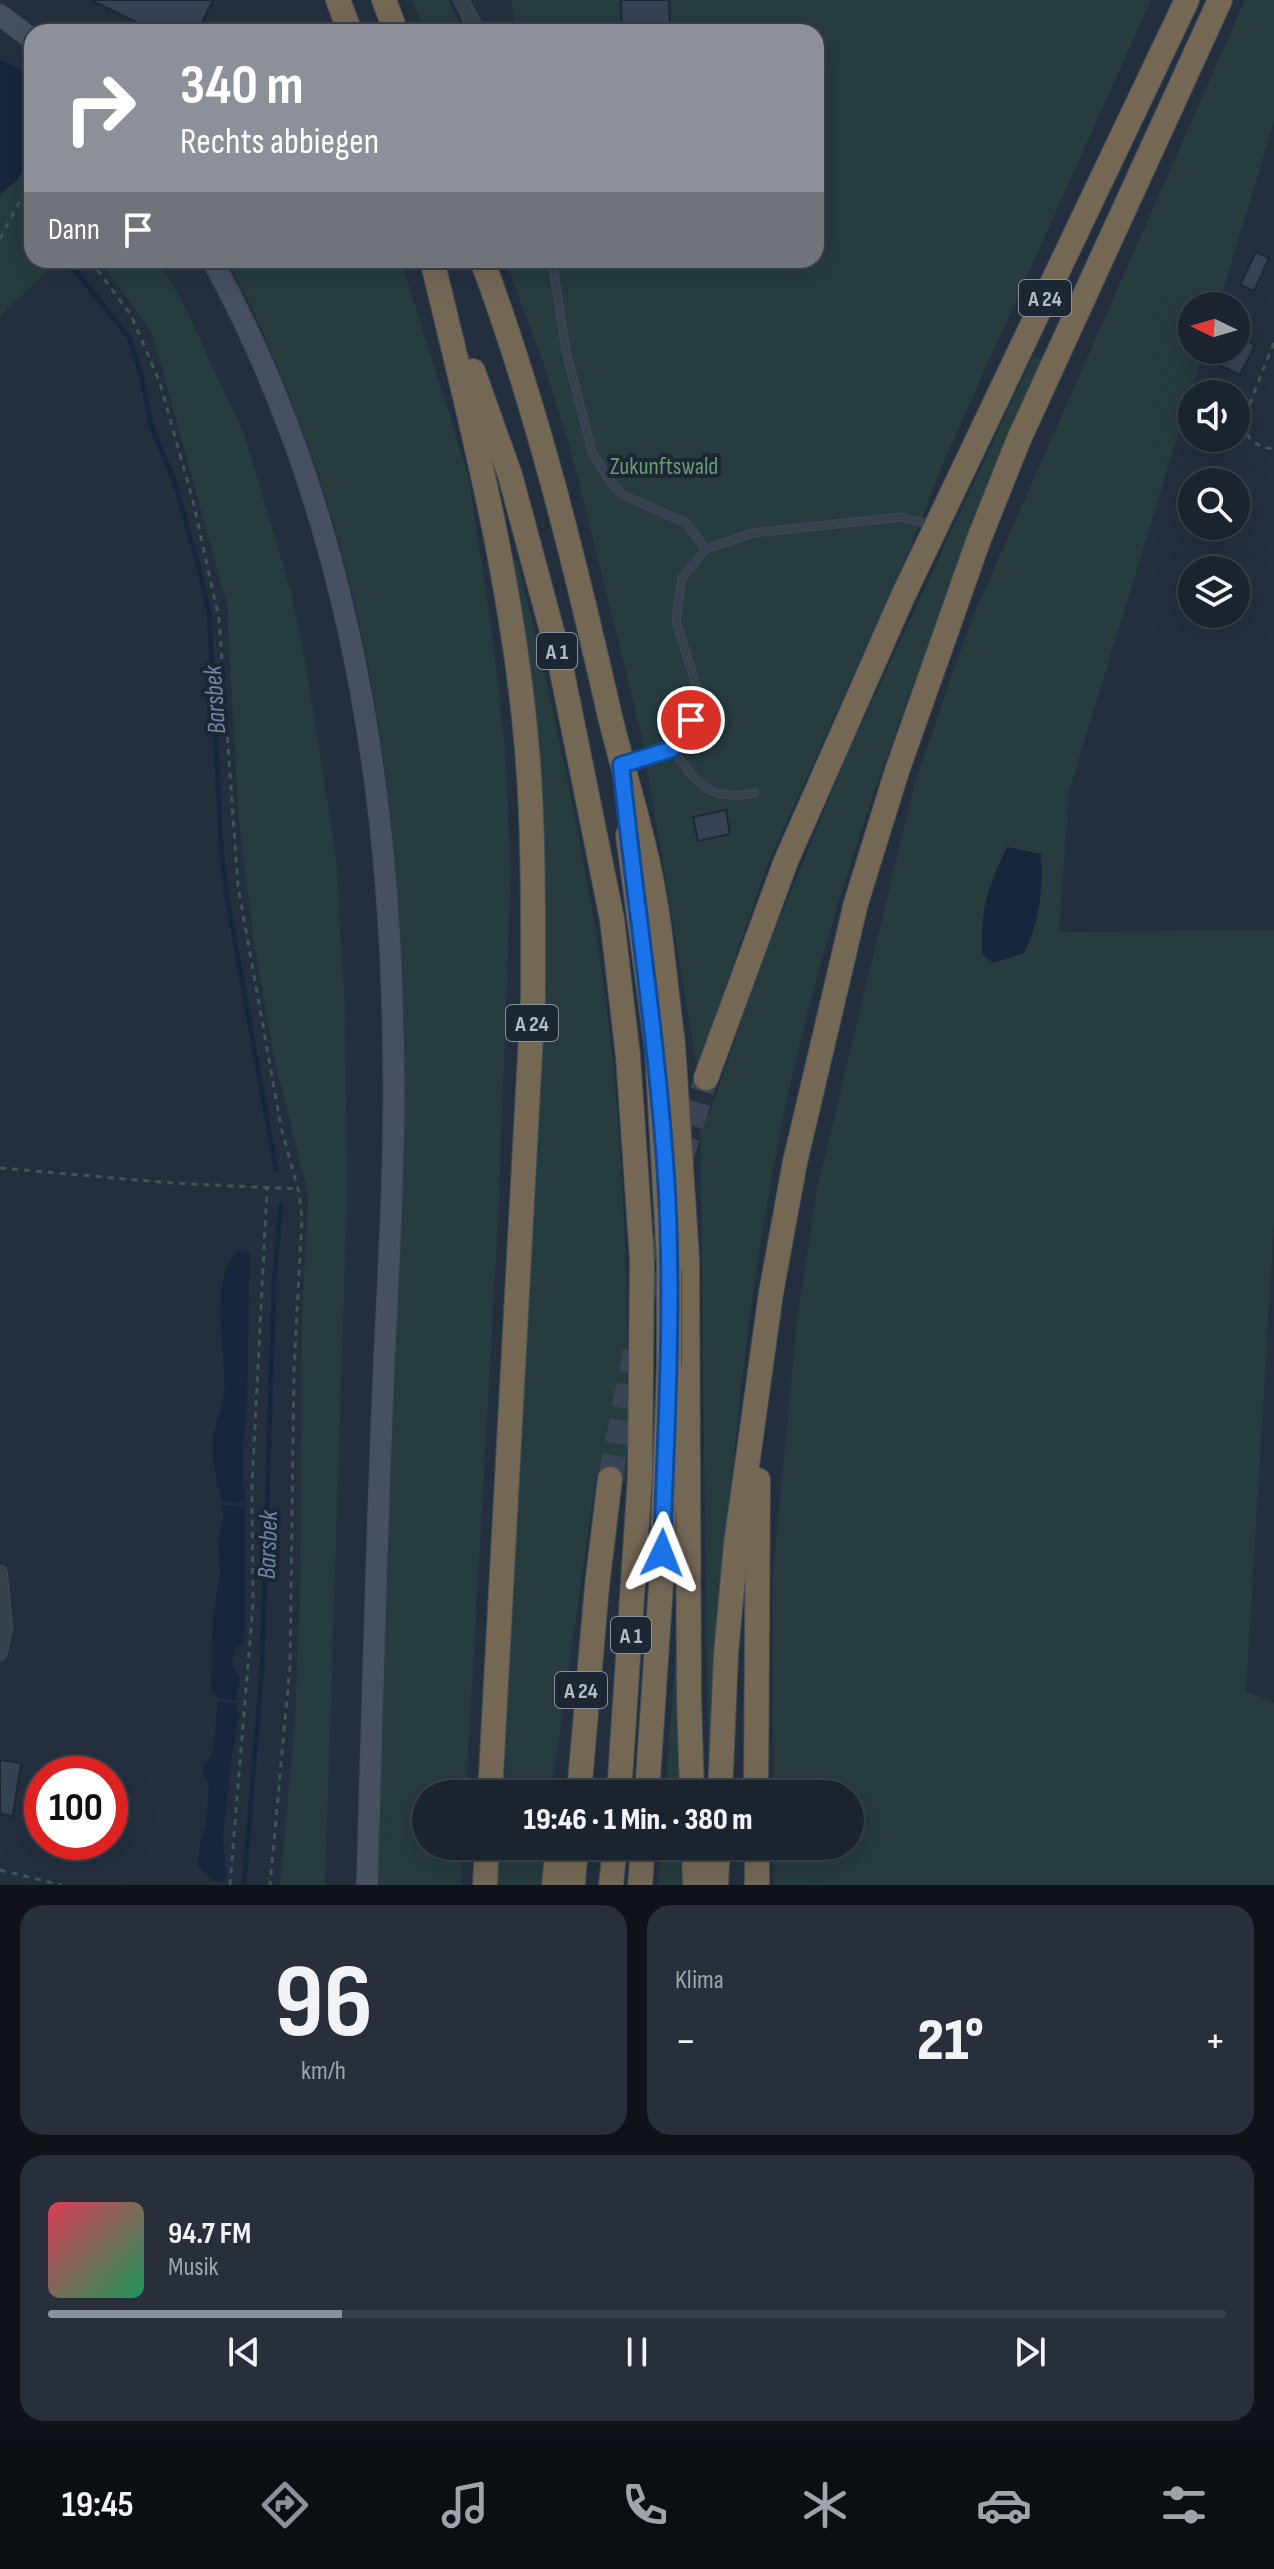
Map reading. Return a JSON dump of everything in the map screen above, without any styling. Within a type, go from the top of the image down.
[{"type":"highway","points":[[338,0],[347,24]]},
{"type":"highway","points":[[384,0],[393,24]]},
{"type":"highway","name":"A 24","points":[[706,1078],[786,861],[936,527],[1187,0]]},
{"type":"highway","name":"A 24","points":[[721,1780],[726,1654],[736,1544],[758,1387],[786,1209],[856,903],[897,771],[1019,439],[1220,0]]},
{"type":"highway","name":"A 24","points":[[435,268],[485,481],[513,632],[527,749],[533,872],[533,998],[491,1780]]},
{"type":"highway","name":"A 1","points":[[436,268],[510,475],[559,657],[612,919],[628,1056],[642,1259],[640,1476],[620,1780]]},
{"type":"highway","name":"A 1","points":[[485,268],[547,465],[648,864],[687,1259],[692,1780]]},
{"type":"highway","name":"A 1","points":[[648,1780],[661,1584],[669,1367],[665,1047]]},
{"type":"highway","name":"A 24","points":[[756,1780],[758,1387]]},
{"type":"highway","name":"A 24","points":[[566,1780],[597,1586],[610,1479]]},
{"type":"highway","name":"A 1","points":[[580,1780],[597,1586]]},
{"type":"highway","points":[[485,1885],[486,1860]]},
{"type":"highway","points":[[554,1885],[557,1860]]},
{"type":"highway","points":[[573,1885],[575,1860]]},
{"type":"highway","points":[[611,1885],[614,1860]]},
{"type":"highway","points":[[640,1885],[642,1860]]},
{"type":"highway","points":[[694,1860],[695,1885]]},
{"type":"highway","points":[[716,1885],[717,1860]]},
{"type":"highway","points":[[757,1860],[757,1885]]},
{"type":"main road","points":[[0,15],[24,33]]},
{"type":"main road","points":[[216,268],[264,368],[301,462],[326,545],[353,657],[382,831],[393,1025],[393,1147],[367,1885]]},
{"type":"street","points":[[461,0],[474,24]]},
{"type":"street","points":[[0,1573],[5,1626],[0,1653]]},
{"type":"lane","points":[[553,268],[566,351],[592,452],[621,494],[686,523],[706,549]]},
{"type":"lane","points":[[621,765],[672,749],[691,720],[697,688],[676,621],[682,578],[706,549],[753,533],[901,517],[936,527]]},
{"type":"lane","points":[[672,749],[695,780],[712,794],[734,797],[755,793]]},
{"type":"path","points":[[0,239],[24,193]]},
{"type":"path","points":[[96,268],[131,315],[160,383],[193,501],[219,619],[238,886],[281,1127],[298,1189],[302,1217],[294,1369],[290,1666],[270,1885]]},
{"type":"path","points":[[1274,343],[1244,420],[1248,436],[1261,447],[1274,449]]},
{"type":"path","points":[[0,1168],[298,1189]]},
{"type":"path","points":[[230,1885],[253,1603],[252,1486],[267,1189]]},
{"type":"path","points":[[0,1870],[61,1885]]},
{"type":"path","points":[[25,1876],[25,1885]]},
{"type":"green space","points":[[412,0],[448,0],[460,24],[421,24]]},
{"type":"green space","name":"Zukunftswald","points":[[511,0],[1151,0],[944,461],[908,554],[768,863],[697,1069],[642,738],[574,462],[544,364],[508,268],[824,268],[824,24],[514,24]]},
{"type":"green space","points":[[1245,0],[1274,0],[1274,122],[1222,292],[1178,292],[1178,364],[1200,364],[1195,380],[1178,380],[1178,435],[1069,791],[1059,932],[1274,930],[1274,1225],[1246,1691],[1274,1703],[1274,1885],[774,1885],[773,1860],[864,1860],[864,1780],[773,1780],[773,1572],[797,1321],[817,1189],[915,782],[971,621]]},
{"type":"green space","points":[[24,168],[24,268],[51,268],[0,316],[0,194],[16,181]]},
{"type":"green space","points":[[105,268],[163,268],[244,434],[291,592],[336,856],[345,1008],[347,1198],[325,1885],[280,1885],[295,1724],[301,1562],[302,1318],[308,1194],[274,1057],[253,936],[239,822],[227,605],[152,332]]},
{"type":"green space","points":[[230,268],[403,268],[469,478],[491,626],[505,745],[511,871],[498,1222],[467,1780],[412,1780],[412,1860],[462,1860],[461,1885],[374,1885],[404,1043],[397,879],[377,717],[343,558],[320,480],[262,330]]},
{"type":"green space","points":[[1033,356],[1046,359],[916,677],[859,839],[810,1003],[788,1096],[769,1190],[742,1380],[708,1762],[700,1113],[709,1115],[763,959],[847,755]]},
{"type":"green space","points":[[517,560],[562,752],[598,945],[614,1078],[624,1213],[626,1482],[596,1477],[553,1780],[501,1780],[535,1173],[512,563]]},
{"type":"green space","points":[[678,1621],[681,1780],[666,1780]]},
{"type":"green space","points":[[496,1860],[544,1860],[541,1885],[495,1885]]},
{"type":"green space","points":[[660,1860],[682,1860],[682,1885],[658,1885]]},
{"type":"water","points":[[0,60],[24,71],[24,168],[16,181],[0,194]]},
{"type":"water","points":[[1007,847],[1041,854],[1039,905],[1034,930],[1024,953],[993,963],[982,954],[984,911],[990,887]]},
{"type":"water","points":[[239,1250],[250,1253],[247,1403],[243,1446],[246,1503],[222,1502],[213,1449],[224,1393],[221,1297],[229,1262]]},
{"type":"water","points":[[222,1505],[245,1506],[244,1643],[236,1648],[232,1665],[240,1678],[236,1700],[218,1698],[211,1690]]},
{"type":"water","points":[[218,1701],[236,1703],[239,1715],[223,1838],[224,1882],[214,1881],[198,1866],[199,1846],[206,1826],[209,1783],[203,1775],[204,1764],[212,1756]]},
{"type":"building","points":[[91,0],[213,0],[201,24],[140,24]]},
{"type":"building","points":[[621,0],[669,0],[670,24],[622,24]]},
{"type":"building","points":[[1256,252],[1269,258],[1254,291],[1240,285]]},
{"type":"building","points":[[1217,364],[1246,364],[1240,375]]},
{"type":"building","points":[[726,810],[730,834],[698,841],[693,817]]},
{"type":"building","points":[[0,1760],[21,1763],[13,1816],[0,1814]]},
{"type":"waterway","name":"Barsbek","points":[[73,268],[130,339],[151,426],[174,480],[209,612],[226,892],[276,1170]]},
{"type":"waterway","name":"Barsbek","points":[[244,1885],[262,1668],[274,1281],[281,1205]]},
{"type":"tunnel","points":[[681,1160],[706,1078]]},
{"type":"tunnel","points":[[647,1295],[664,1222]]},
{"type":"tunnel","points":[[610,1479],[635,1351]]},
{"type":"route","points":[[662,1553],[669,1367],[666,1178],[657,1049],[631,866],[621,765],[672,749],[691,720]]}]
